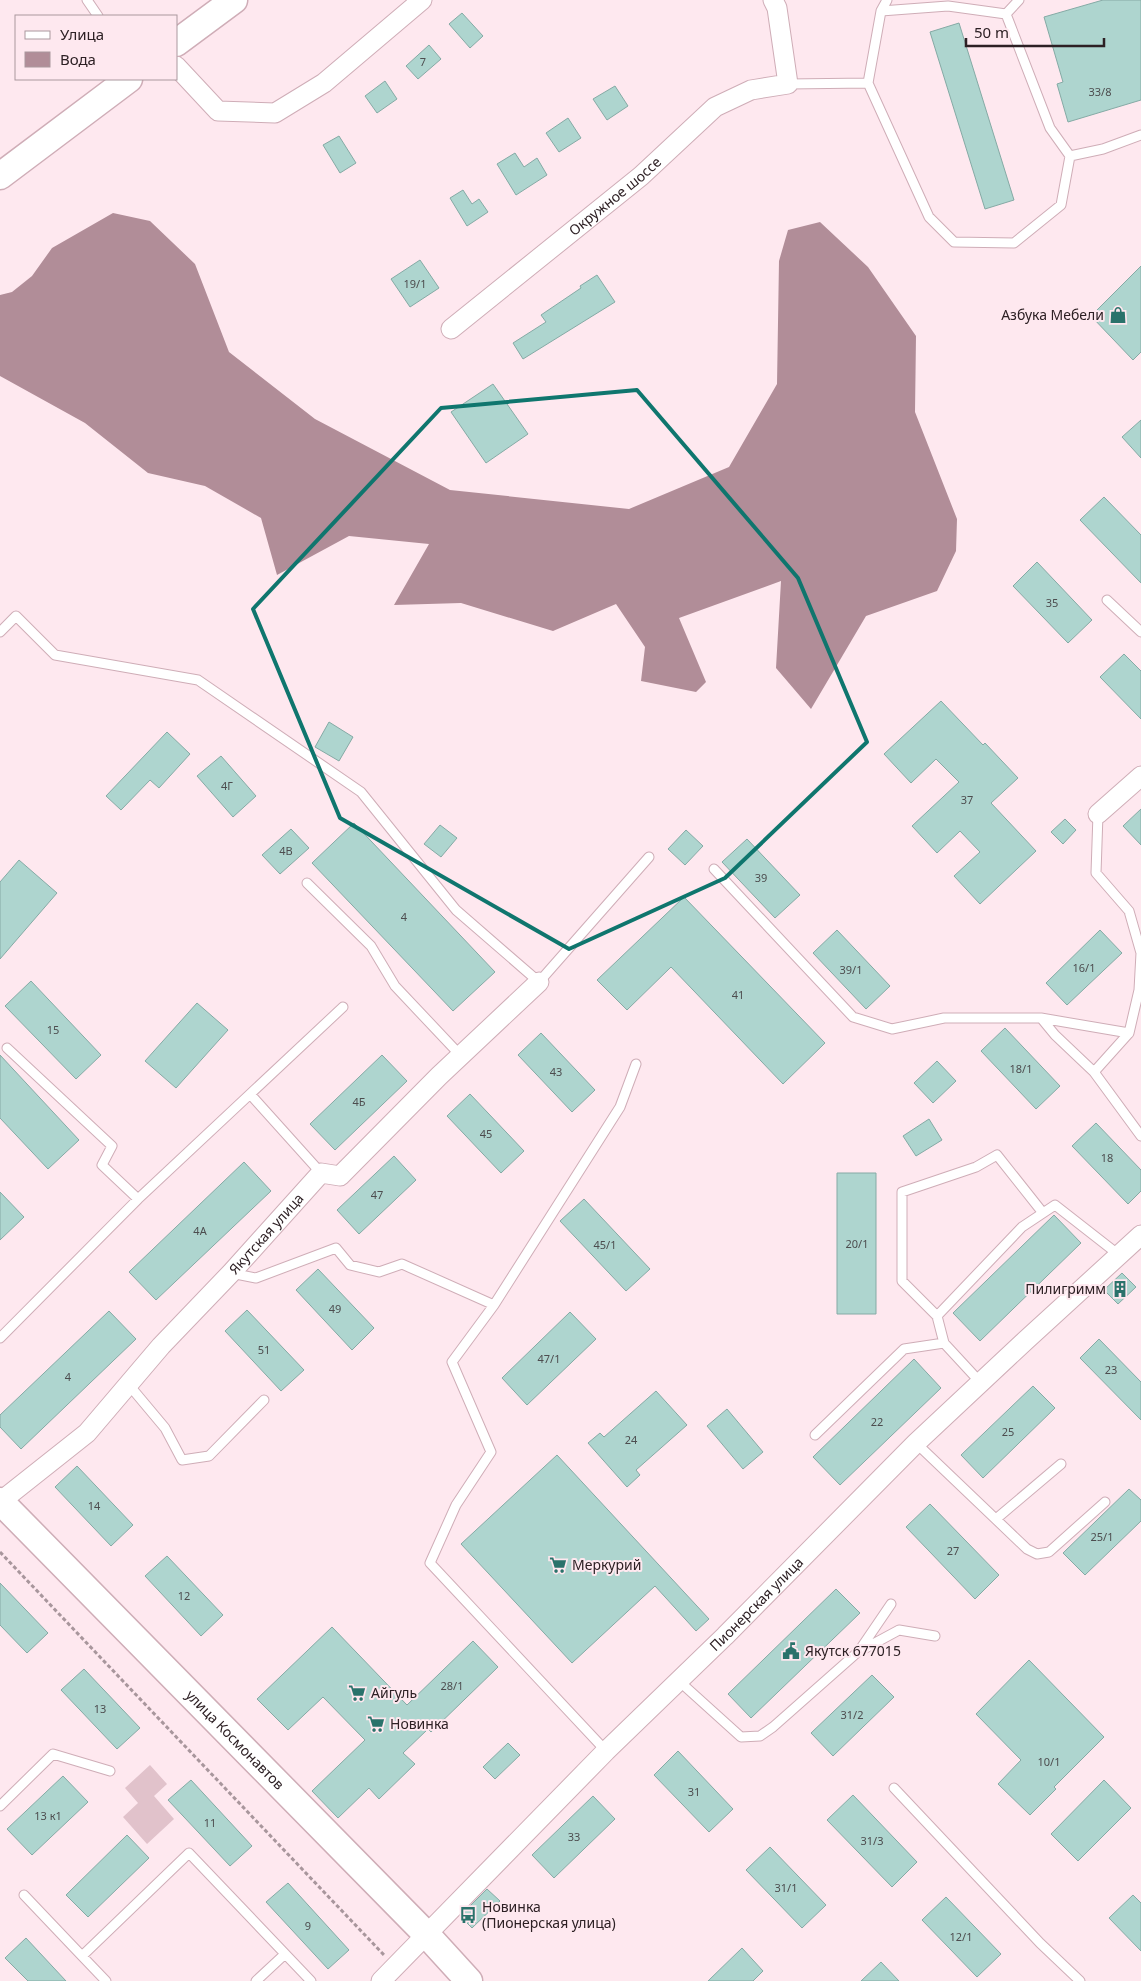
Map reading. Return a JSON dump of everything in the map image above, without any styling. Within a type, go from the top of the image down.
[{"type":"street","points":[[178,42],[234,0]]},
{"type":"street","points":[[178,68],[218,111],[275,113],[324,83],[422,0]]},
{"type":"street","points":[[773,0],[777,8],[788,84]]},
{"type":"street","points":[[0,176],[128,80]]},
{"type":"street","name":"Окружное шоссе","points":[[451,329],[641,176],[715,107],[751,90],[788,84]]},
{"type":"street","points":[[1098,814],[1141,776]]},
{"type":"street","points":[[320,1174],[340,1176],[539,982]]},
{"type":"street","name":"Якутская улица","points":[[0,1501],[87,1433],[161,1346],[231,1273],[320,1174]]},
{"type":"street","name":"Пионерская улица","points":[[382,1981],[606,1751],[679,1681],[916,1443],[1141,1235]]},
{"type":"street","name":"улица Космонавтов","points":[[0,1501],[427,1935],[469,1981]]},
{"type":"lane","points":[[87,0],[97,15]]},
{"type":"lane","points":[[887,0],[881,11],[868,82],[929,217],[954,242],[1014,243],[1061,205],[1070,156],[1050,128],[1006,14]]},
{"type":"lane","points":[[1006,14],[1019,0]]},
{"type":"lane","points":[[881,11],[948,6],[1006,14]]},
{"type":"lane","name":"Окружное шоссе","points":[[788,84],[868,82]]},
{"type":"lane","points":[[1070,156],[1103,149],[1141,134]]},
{"type":"lane","points":[[1107,600],[1141,632]]},
{"type":"lane","points":[[0,632],[16,616],[54,656],[198,680],[361,792],[456,910],[539,982],[649,857]]},
{"type":"lane","points":[[1094,1072],[1129,1033],[1139,990],[1141,953],[1130,911],[1096,873],[1098,814]]},
{"type":"lane","points":[[714,869],[853,1017],[892,1029],[944,1018],[1041,1018],[1129,1033]]},
{"type":"lane","points":[[306,882],[371,946],[395,986],[461,1056]]},
{"type":"lane","points":[[0,1338],[138,1199],[343,1008]]},
{"type":"lane","points":[[1041,1018],[1055,1035],[1094,1072],[1141,1136]]},
{"type":"lane","points":[[7,1048],[112,1146],[102,1164],[138,1199]]},
{"type":"lane","points":[[606,1751],[430,1563],[456,1505],[491,1452],[452,1362],[494,1305],[620,1107],[636,1064]]},
{"type":"lane","points":[[250,1094],[320,1174]]},
{"type":"lane","points":[[980,1382],[944,1344],[937,1316],[902,1280],[902,1192],[976,1167],[997,1155],[1043,1213]]},
{"type":"lane","points":[[937,1316],[1022,1226],[1056,1205],[1119,1255]]},
{"type":"lane","points":[[231,1273],[256,1278],[336,1248],[350,1265],[379,1272],[402,1264],[494,1305]]},
{"type":"lane","points":[[815,1435],[904,1349],[944,1344]]},
{"type":"lane","points":[[129,1385],[165,1428],[182,1460],[209,1456],[264,1400]]},
{"type":"lane","points":[[916,1443],[1027,1549],[1037,1554],[1049,1552],[1105,1502]]},
{"type":"lane","points":[[996,1519],[1060,1464]]},
{"type":"lane","points":[[860,1651],[891,1604]]},
{"type":"lane","points":[[679,1681],[741,1737],[760,1736],[773,1727],[860,1651],[899,1630],[935,1636]]},
{"type":"lane","points":[[0,1806],[52,1754],[110,1771]]},
{"type":"lane","points":[[894,1788],[1040,1943],[1080,1981]]},
{"type":"lane","points":[[82,1956],[189,1854],[311,1981]]},
{"type":"lane","points":[[24,1895],[106,1981]]},
{"type":"lane","points":[[256,1981],[285,1954]]},
{"type":"path","points":[[0,1552],[395,1967]]},
{"type":"highlighted area","points":[[637,390],[798,578],[867,742],[725,878],[569,949],[340,818],[253,609],[441,408]]},
{"type":"shaded area","points":[[150,1765],[167,1784],[154,1796],[174,1819],[147,1844],[123,1817],[138,1803],[125,1788]]},
{"type":"water","points":[[113,213],[150,221],[195,264],[229,352],[315,419],[450,490],[629,509],[729,467],[777,384],[779,261],[788,230],[820,222],[868,267],[916,336],[915,412],[957,519],[956,551],[937,591],[866,616],[811,709],[776,668],[781,581],[679,618],[706,682],[696,692],[641,681],[645,647],[616,604],[553,631],[461,603],[394,605],[429,544],[349,536],[277,575],[261,518],[205,486],[148,473],[85,423],[0,376],[0,295],[12,292],[32,276],[52,248]]},
{"type":"building","points":[[1103,0],[1141,0],[1141,100],[1068,122],[1057,84],[1063,82],[1044,17]]},
{"type":"building","points":[[462,13],[483,36],[470,48],[449,24]]},
{"type":"building","points":[[959,23],[1014,200],[985,209],[930,32]]},
{"type":"building","points":[[429,45],[441,59],[418,79],[406,66]]},
{"type":"building","points":[[385,81],[397,99],[377,113],[365,96]]},
{"type":"building","points":[[615,86],[628,106],[607,120],[593,99]]},
{"type":"building","points":[[568,118],[581,138],[559,152],[546,133]]},
{"type":"building","points":[[339,136],[356,163],[340,173],[323,145]]},
{"type":"building","points":[[515,153],[524,167],[537,158],[547,175],[516,195],[497,164]]},
{"type":"building","points":[[463,190],[472,204],[479,199],[488,212],[467,226],[450,198]]},
{"type":"building","points":[[420,260],[439,288],[410,307],[391,279]]},
{"type":"building","points":[[1141,266],[1141,352],[1133,360],[1091,316]]},
{"type":"building","points":[[597,275],[615,302],[523,359],[513,343],[546,322],[541,315]]},
{"type":"building","points":[[493,384],[528,434],[486,463],[451,412]]},
{"type":"building","points":[[1141,420],[1141,458],[1122,437]]},
{"type":"building","points":[[1104,497],[1141,535],[1141,583],[1080,520]]},
{"type":"building","points":[[1037,562],[1092,620],[1068,643],[1013,586]]},
{"type":"building","points":[[1124,654],[1141,671],[1141,719],[1100,677]]},
{"type":"building","points":[[941,701],[1018,778],[991,803],[1036,851],[980,904],[954,876],[980,852],[960,831],[937,853],[912,826],[959,782],[936,759],[911,783],[884,754]]},
{"type":"building","points":[[329,722],[353,737],[339,761],[315,747]]},
{"type":"building","points":[[167,732],[190,754],[159,788],[150,780],[121,810],[106,796]]},
{"type":"building","points":[[221,756],[256,796],[233,817],[197,776]]},
{"type":"building","points":[[1141,809],[1141,845],[1123,826]]},
{"type":"building","points":[[1065,819],[1076,830],[1063,844],[1051,832]]},
{"type":"building","points":[[354,823],[495,972],[453,1011],[312,863]]},
{"type":"building","points":[[440,825],[457,838],[441,857],[424,844]]},
{"type":"building","points":[[291,829],[309,848],[280,874],[262,855]]},
{"type":"building","points":[[686,830],[703,846],[685,865],[668,849]]},
{"type":"building","points":[[747,839],[800,895],[775,918],[722,862]]},
{"type":"building","points":[[19,860],[57,893],[0,959],[0,882]]},
{"type":"building","points":[[684,897],[825,1043],[783,1084],[671,967],[627,1010],[597,980]]},
{"type":"building","points":[[837,930],[890,986],[866,1009],[813,953]]},
{"type":"building","points":[[1100,930],[1122,953],[1067,1005],[1046,983]]},
{"type":"building","points":[[31,981],[101,1055],[76,1079],[5,1006]]},
{"type":"building","points":[[197,1003],[228,1030],[176,1088],[145,1061]]},
{"type":"building","points":[[1005,1028],[1060,1086],[1036,1109],[981,1051]]},
{"type":"building","points":[[541,1033],[595,1090],[572,1112],[518,1055]]},
{"type":"building","points":[[0,1055],[79,1140],[48,1169],[0,1118]]},
{"type":"building","points":[[382,1055],[407,1081],[335,1150],[310,1124]]},
{"type":"building","points":[[937,1061],[956,1081],[933,1103],[914,1083]]},
{"type":"building","points":[[470,1094],[524,1151],[501,1173],[447,1116]]},
{"type":"building","points":[[929,1119],[942,1140],[916,1156],[903,1136]]},
{"type":"building","points":[[1096,1123],[1141,1170],[1141,1191],[1128,1204],[1072,1146]]},
{"type":"building","points":[[394,1156],[416,1180],[359,1234],[337,1210]]},
{"type":"building","points":[[244,1162],[271,1191],[156,1300],[129,1272]]},
{"type":"building","points":[[837,1173],[876,1173],[876,1314],[837,1314]]},
{"type":"building","points":[[0,1192],[24,1217],[0,1240]]},
{"type":"building","points":[[584,1199],[650,1269],[626,1291],[560,1221]]},
{"type":"building","points":[[1054,1215],[1081,1243],[980,1341],[953,1313]]},
{"type":"building","points":[[318,1269],[374,1328],[352,1350],[296,1290]]},
{"type":"building","name":"Пилигримм","points":[[1122,1273],[1136,1287],[1118,1304],[1104,1290]]},
{"type":"building","points":[[247,1310],[304,1370],[281,1391],[225,1331]]},
{"type":"building","points":[[109,1311],[136,1339],[21,1449],[0,1427],[0,1415]]},
{"type":"building","points":[[570,1312],[596,1339],[527,1405],[502,1378]]},
{"type":"building","points":[[1099,1339],[1141,1382],[1141,1420],[1080,1358]]},
{"type":"building","points":[[914,1359],[941,1388],[840,1485],[813,1457]]},
{"type":"building","points":[[1033,1386],[1055,1408],[983,1478],[961,1455]]},
{"type":"building","points":[[656,1391],[687,1425],[636,1470],[640,1475],[627,1487],[588,1443],[600,1433],[604,1437]]},
{"type":"building","points":[[727,1409],[763,1452],[743,1469],[707,1426]]},
{"type":"building","name":"Меркурий","points":[[557,1455],[709,1619],[696,1631],[655,1586],[572,1663],[461,1544]]},
{"type":"building","points":[[77,1466],[133,1525],[111,1546],[55,1487]]},
{"type":"building","points":[[1129,1489],[1141,1500],[1141,1521],[1085,1575],[1063,1553]]},
{"type":"building","points":[[930,1504],[999,1575],[975,1599],[906,1527]]},
{"type":"building","points":[[167,1556],[223,1615],[201,1636],[145,1576]]},
{"type":"building","points":[[0,1583],[48,1633],[27,1653],[0,1625]]},
{"type":"building","points":[[836,1589],[860,1613],[751,1718],[728,1694]]},
{"type":"building","points":[[332,1627],[407,1705],[473,1641],[498,1667],[431,1732],[428,1729],[403,1753],[415,1764],[379,1799],[369,1788],[338,1818],[312,1791],[365,1740],[323,1697],[288,1730],[257,1699]]},
{"type":"building","points":[[1029,1660],[1104,1737],[1054,1787],[1056,1789],[1030,1815],[998,1784],[1021,1760],[976,1714]]},
{"type":"building","points":[[84,1669],[140,1728],[117,1749],[61,1690]]},
{"type":"building","points":[[872,1675],[894,1697],[833,1756],[811,1733]]},
{"type":"building","points":[[508,1743],[520,1755],[495,1779],[483,1767]]},
{"type":"building","points":[[678,1751],[733,1809],[709,1832],[654,1775]]},
{"type":"building","points":[[63,1776],[88,1802],[32,1855],[7,1829]]},
{"type":"building","points":[[191,1780],[252,1846],[230,1866],[168,1800]]},
{"type":"building","points":[[1104,1780],[1131,1808],[1078,1861],[1051,1834]]},
{"type":"building","points":[[853,1795],[917,1862],[892,1887],[827,1820]]},
{"type":"building","points":[[593,1796],[615,1819],[554,1878],[532,1855]]},
{"type":"building","points":[[127,1835],[149,1858],[88,1917],[66,1895]]},
{"type":"building","points":[[770,1847],[826,1905],[802,1928],[746,1870]]},
{"type":"building","points":[[288,1883],[349,1950],[328,1969],[266,1902]]},
{"type":"building","points":[[487,1889],[500,1901],[472,1928],[460,1916]]},
{"type":"building","points":[[1133,1895],[1141,1903],[1141,1951],[1109,1918]]},
{"type":"building","points":[[946,1897],[1001,1954],[977,1977],[922,1920]]},
{"type":"building","points":[[26,1938],[66,1981],[28,1981],[5,1958]]},
{"type":"building","points":[[742,1948],[763,1971],[753,1981],[708,1981]]},
{"type":"building","points":[[881,1962],[899,1981],[861,1981]]},
{"type":"place","name":"Азбука Мебели","points":[[1118,315]]},
{"type":"place","name":"Пилигримм","points":[[1120,1289]]},
{"type":"place","name":"Меркурий","points":[[558,1565]]},
{"type":"place","name":"Якутск 677015","points":[[791,1651]]},
{"type":"place","name":"Айгуль","points":[[357,1693]]},
{"type":"place","name":"Новинка","points":[[376,1724]]},
{"type":"place","name":"Новинка (Пионерская улица)","points":[[468,1915]]}]
